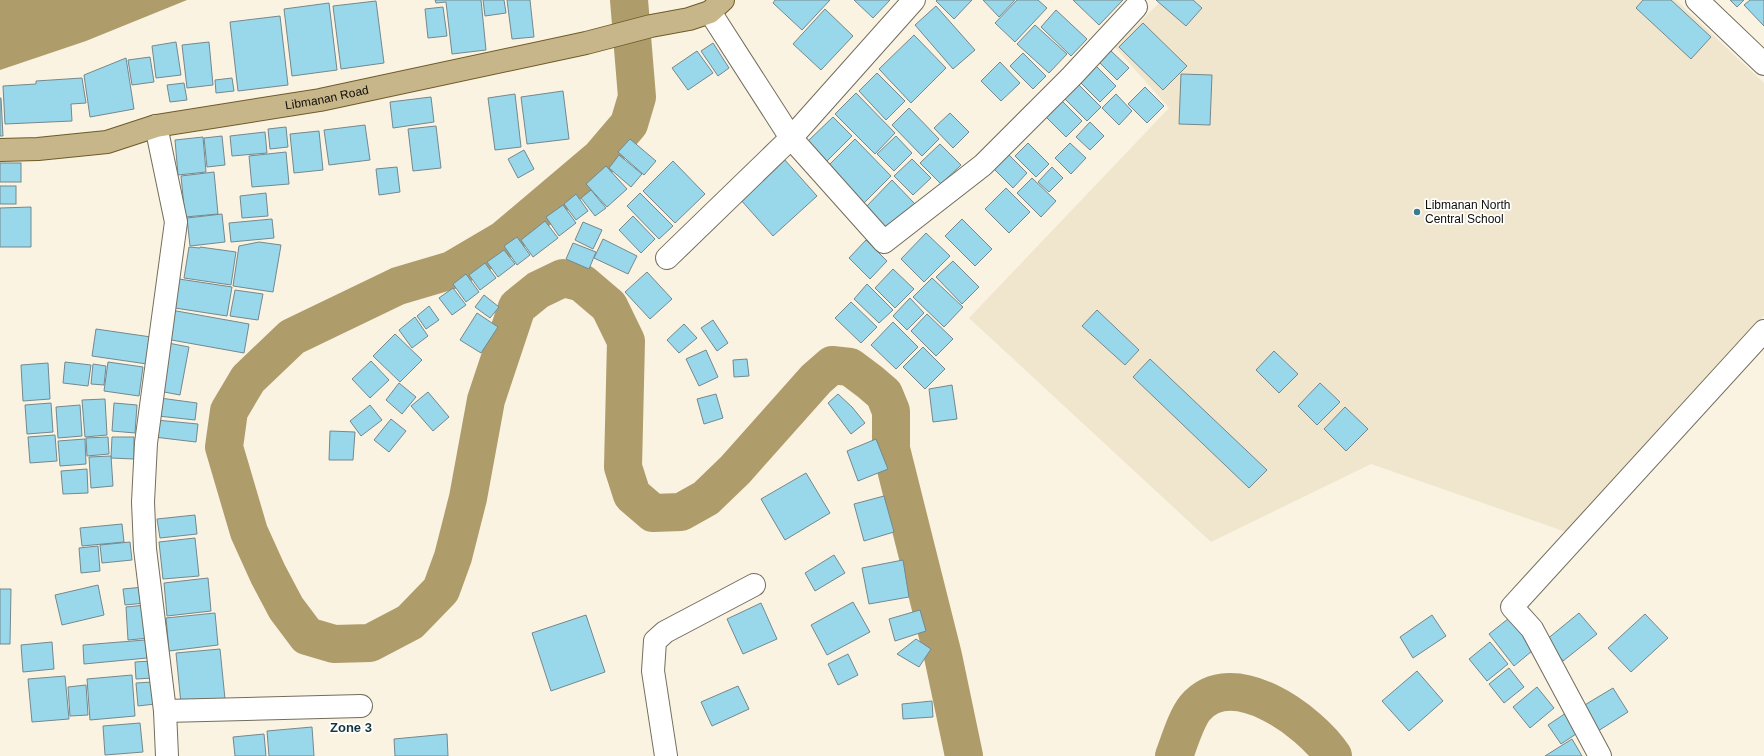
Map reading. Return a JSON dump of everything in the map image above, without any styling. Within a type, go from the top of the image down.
[{"type":"main road","name":"Libmanan Road","points":[[0,150],[38,149],[108,142],[156,126],[320,100],[586,43],[650,26],[689,19],[716,6]]},
{"type":"street","points":[[667,258],[791,138],[914,0]]},
{"type":"street","points":[[1697,0],[1764,64]]},
{"type":"street","points":[[716,6],[791,138],[884,242],[983,165],[1072,76],[1136,7]]},
{"type":"street","points":[[156,126],[176,222],[146,443],[143,502],[145,549],[165,711],[167,756]]},
{"type":"street","points":[[1600,756],[1532,630],[1512,607],[1764,331]]},
{"type":"street","points":[[666,756],[653,671],[655,641],[664,632],[754,585]]},
{"type":"street","points":[[165,711],[361,706]]},
{"type":"shaded area","points":[[0,0],[187,0],[86,41],[0,70]]},
{"type":"shaded area","name":"Libmanan North Central School","points":[[1162,0],[1676,0],[1764,83],[1764,316],[1566,532],[1371,464],[1211,542],[969,318],[1169,108],[1115,47]]},
{"type":"building","points":[[435,0],[481,0],[486,50],[452,54],[446,2],[436,3]]},
{"type":"building","points":[[483,0],[504,0],[506,13],[485,16]]},
{"type":"building","points":[[507,0],[530,0],[534,37],[512,39]]},
{"type":"building","points":[[775,0],[830,0],[802,30],[773,3]]},
{"type":"building","points":[[854,0],[890,0],[873,18]]},
{"type":"building","points":[[972,0],[954,19],[936,1]]},
{"type":"building","points":[[983,0],[1015,0],[999,17]]},
{"type":"building","points":[[1017,0],[1038,0],[1047,8],[1015,42],[995,23]]},
{"type":"building","points":[[1073,0],[1123,0],[1099,25]]},
{"type":"building","points":[[1156,0],[1193,0],[1202,8],[1186,26]]},
{"type":"building","points":[[1643,0],[1671,0],[1711,37],[1691,59],[1636,8]]},
{"type":"building","points":[[1730,0],[1744,0],[1737,7]]},
{"type":"building","points":[[1750,0],[1764,0],[1764,26],[1744,5]]},
{"type":"building","points":[[376,1],[384,63],[341,69],[333,6]]},
{"type":"building","points":[[329,3],[337,70],[292,76],[284,9]]},
{"type":"building","points":[[936,6],[975,50],[953,69],[915,25]]},
{"type":"building","points":[[443,7],[447,36],[428,38],[425,9]]},
{"type":"building","points":[[825,9],[853,36],[821,70],[793,44]]},
{"type":"building","points":[[1056,10],[1087,39],[1071,56],[1041,27]]},
{"type":"building","points":[[280,16],[288,85],[238,91],[230,22]]},
{"type":"building","points":[[1143,23],[1187,66],[1163,90],[1119,47]]},
{"type":"building","points":[[1035,25],[1067,54],[1049,73],[1017,44]]},
{"type":"building","points":[[914,35],[946,68],[911,103],[879,69]]},
{"type":"building","points":[[176,42],[181,75],[156,78],[152,46]]},
{"type":"building","points":[[209,42],[213,85],[187,88],[182,45]]},
{"type":"building","points":[[713,43],[729,68],[718,76],[701,51]]},
{"type":"building","points":[[697,51],[713,73],[688,90],[672,68]]},
{"type":"building","points":[[1111,51],[1129,68],[1117,80],[1099,62]]},
{"type":"building","points":[[1023,53],[1046,76],[1033,89],[1010,66]]},
{"type":"building","points":[[150,57],[154,82],[132,85],[128,60]]},
{"type":"building","points":[[126,58],[134,109],[90,117],[84,75]]},
{"type":"building","points":[[1000,62],[1020,83],[1001,101],[981,81]]},
{"type":"building","points":[[1096,66],[1116,86],[1100,102],[1080,82]]},
{"type":"building","points":[[877,73],[905,101],[886,120],[859,91]]},
{"type":"building","points":[[1181,74],[1212,75],[1210,125],[1179,124]]},
{"type":"building","points":[[82,78],[86,103],[71,104],[72,121],[5,124],[3,86],[36,84],[36,81]]},
{"type":"building","points":[[232,78],[234,91],[216,93],[215,80]]},
{"type":"building","points":[[184,83],[187,100],[170,102],[167,85]]},
{"type":"building","points":[[1078,84],[1101,107],[1087,121],[1064,98]]},
{"type":"building","points":[[1145,87],[1164,106],[1147,123],[1128,104]]},
{"type":"building","points":[[563,91],[569,139],[527,144],[521,97]]},
{"type":"building","points":[[856,93],[895,133],[875,154],[835,114]]},
{"type":"building","points":[[515,94],[521,147],[495,150],[488,98]]},
{"type":"building","points":[[1116,94],[1132,111],[1119,125],[1102,108]]},
{"type":"building","points":[[431,97],[434,122],[393,128],[390,102]]},
{"type":"building","points":[[1,98],[3,136],[0,136]]},
{"type":"building","points":[[1061,100],[1082,121],[1066,137],[1045,116]]},
{"type":"building","points":[[909,108],[939,139],[922,156],[892,125]]},
{"type":"building","points":[[950,113],[969,132],[953,148],[934,128]]},
{"type":"building","points":[[833,117],[852,136],[826,162],[807,142]]},
{"type":"building","points":[[1090,122],[1104,136],[1090,150],[1076,137]]},
{"type":"building","points":[[365,125],[370,160],[329,165],[324,130]]},
{"type":"building","points":[[436,126],[441,168],[413,171],[408,129]]},
{"type":"building","points":[[286,127],[288,147],[270,149],[268,129]]},
{"type":"building","points":[[319,131],[323,170],[294,173],[290,134]]},
{"type":"building","points":[[265,132],[267,153],[232,156],[230,136]]},
{"type":"building","points":[[222,136],[225,165],[207,167],[204,138]]},
{"type":"building","points":[[896,136],[912,153],[894,171],[877,154]]},
{"type":"building","points":[[203,137],[206,172],[178,175],[175,140]]},
{"type":"building","points":[[630,139],[656,161],[644,175],[618,152]]},
{"type":"building","points":[[855,139],[891,176],[864,203],[828,166]]},
{"type":"building","points":[[1028,143],[1049,164],[1036,177],[1015,156]]},
{"type":"building","points":[[1070,143],[1086,158],[1071,174],[1055,158]]},
{"type":"building","points":[[940,144],[961,165],[941,184],[920,163]]},
{"type":"building","points":[[524,150],[534,169],[518,178],[508,159]]},
{"type":"building","points":[[286,152],[289,184],[252,187],[249,156]]},
{"type":"building","points":[[1008,154],[1027,173],[1013,188],[994,169]]},
{"type":"building","points":[[619,155],[642,174],[631,187],[609,168]]},
{"type":"building","points":[[784,159],[817,196],[773,236],[740,199]]},
{"type":"building","points":[[912,159],[931,178],[913,195],[894,176]]},
{"type":"building","points":[[673,161],[705,194],[675,223],[643,191]]},
{"type":"building","points":[[0,163],[21,163],[21,182],[0,182]]},
{"type":"building","points":[[606,166],[627,189],[607,207],[586,184]]},
{"type":"building","points":[[397,167],[400,192],[379,195],[376,169]]},
{"type":"building","points":[[1052,167],[1063,178],[1049,192],[1038,182]]},
{"type":"building","points":[[214,172],[218,214],[185,217],[181,176]]},
{"type":"building","points":[[1032,178],[1056,201],[1041,217],[1017,193]]},
{"type":"building","points":[[892,180],[915,204],[889,230],[866,207]]},
{"type":"building","points":[[0,186],[16,186],[16,204],[0,204]]},
{"type":"building","points":[[1006,188],[1030,212],[1009,233],[985,209]]},
{"type":"building","points":[[591,190],[606,208],[595,216],[581,198]]},
{"type":"building","points":[[266,193],[268,216],[242,218],[240,196]]},
{"type":"building","points":[[640,193],[673,226],[659,239],[627,206]]},
{"type":"building","points":[[576,194],[588,211],[576,220],[564,204]]},
{"type":"building","points":[[563,205],[576,223],[559,236],[546,217]]},
{"type":"building","points":[[31,207],[31,247],[0,247],[0,208]]},
{"type":"building","points":[[222,214],[225,242],[190,246],[187,218]]},
{"type":"building","points":[[633,216],[655,239],[641,253],[619,230]]},
{"type":"building","points":[[272,219],[274,238],[231,242],[229,223]]},
{"type":"building","points":[[962,219],[992,249],[975,266],[945,236]]},
{"type":"building","points":[[545,221],[558,238],[533,257],[521,240]]},
{"type":"building","points":[[583,222],[602,230],[593,249],[575,240]]},
{"type":"building","points":[[926,233],[950,256],[924,282],[901,259]]},
{"type":"building","points":[[517,237],[530,255],[517,265],[504,246]]},
{"type":"building","points":[[603,239],[637,256],[628,274],[594,258]]},
{"type":"building","points":[[866,240],[887,261],[870,279],[849,258]]},
{"type":"building","points":[[259,242],[281,245],[273,292],[233,286],[239,246]]},
{"type":"building","points":[[573,243],[596,252],[589,269],[566,259]]},
{"type":"building","points":[[189,247],[236,252],[231,285],[184,278]]},
{"type":"building","points":[[504,250],[515,264],[498,277],[487,262]]},
{"type":"building","points":[[953,261],[979,287],[962,304],[936,277]]},
{"type":"building","points":[[485,263],[496,278],[480,290],[469,275]]},
{"type":"building","points":[[893,269],[914,289],[895,308],[875,288]]},
{"type":"building","points":[[647,272],[672,299],[650,319],[625,292]]},
{"type":"building","points":[[466,274],[479,292],[466,302],[453,284]]},
{"type":"building","points":[[932,278],[963,307],[944,327],[913,297]]},
{"type":"building","points":[[179,279],[232,287],[227,316],[175,308]]},
{"type":"building","points":[[867,284],[893,310],[879,323],[854,299]]},
{"type":"building","points":[[453,288],[466,305],[452,315],[439,298]]},
{"type":"building","points":[[235,290],[263,294],[258,320],[230,316]]},
{"type":"building","points":[[484,295],[499,307],[490,318],[475,307]]},
{"type":"building","points":[[910,298],[924,313],[907,330],[893,316]]},
{"type":"building","points":[[851,302],[877,327],[861,343],[835,318]]},
{"type":"building","points":[[429,306],[439,320],[426,329],[417,316]]},
{"type":"building","points":[[171,310],[249,324],[244,353],[166,339]]},
{"type":"building","points":[[1097,310],[1139,350],[1125,365],[1082,326]]},
{"type":"building","points":[[477,313],[498,327],[481,353],[460,340]]},
{"type":"building","points":[[927,314],[953,339],[936,356],[911,331]]},
{"type":"building","points":[[415,317],[428,336],[412,348],[399,330]]},
{"type":"building","points":[[713,320],[728,343],[717,351],[701,328]]},
{"type":"building","points":[[893,322],[918,347],[896,369],[871,345]]},
{"type":"building","points":[[684,324],[697,338],[679,353],[667,340]]},
{"type":"building","points":[[96,329],[151,337],[147,364],[92,356]]},
{"type":"building","points":[[395,334],[422,360],[400,382],[373,356]]},
{"type":"building","points":[[168,343],[189,347],[180,395],[159,391]]},
{"type":"building","points":[[923,347],[945,369],[925,389],[903,367]]},
{"type":"building","points":[[706,350],[718,377],[699,386],[686,359]]},
{"type":"building","points":[[1274,351],[1298,374],[1279,393],[1256,370]]},
{"type":"building","points":[[747,359],[749,376],[734,377],[733,360]]},
{"type":"building","points":[[1150,359],[1267,470],[1249,488],[1133,377]]},
{"type":"building","points":[[371,361],[389,380],[370,398],[352,379]]},
{"type":"building","points":[[65,362],[91,365],[88,386],[63,383]]},
{"type":"building","points":[[108,362],[143,367],[139,396],[104,391]]},
{"type":"building","points":[[48,363],[50,399],[23,401],[21,365]]},
{"type":"building","points":[[93,364],[106,366],[104,385],[91,384]]},
{"type":"building","points":[[399,383],[416,397],[402,414],[386,400]]},
{"type":"building","points":[[1320,383],[1340,402],[1317,425],[1298,406]]},
{"type":"building","points":[[952,385],[957,419],[933,422],[929,389]]},
{"type":"building","points":[[428,392],[449,417],[433,431],[411,406]]},
{"type":"building","points":[[716,394],[723,418],[704,424],[697,399]]},
{"type":"building","points":[[838,394],[852,407],[865,423],[851,434],[828,403]]},
{"type":"building","points":[[160,398],[197,403],[195,420],[158,416]]},
{"type":"building","points":[[105,399],[107,435],[85,437],[82,400]]},
{"type":"building","points":[[51,403],[53,432],[27,434],[25,405]]},
{"type":"building","points":[[114,403],[137,405],[135,433],[112,431]]},
{"type":"building","points":[[80,405],[82,436],[58,438],[56,407]]},
{"type":"building","points":[[370,405],[382,420],[361,436],[350,421]]},
{"type":"building","points":[[1345,407],[1368,429],[1346,451],[1324,429]]},
{"type":"building","points":[[391,419],[406,431],[389,452],[374,440]]},
{"type":"building","points":[[156,420],[198,424],[196,442],[154,437]]},
{"type":"building","points":[[330,431],[355,432],[353,460],[329,460]]},
{"type":"building","points":[[55,435],[57,461],[30,463],[28,437]]},
{"type":"building","points":[[108,437],[109,454],[87,456],[86,438]]},
{"type":"building","points":[[112,437],[134,437],[134,459],[111,458]]},
{"type":"building","points":[[85,439],[86,464],[60,466],[58,441]]},
{"type":"building","points":[[876,439],[888,469],[858,481],[847,451]]},
{"type":"building","points":[[111,456],[113,486],[91,488],[89,457]]},
{"type":"building","points":[[87,469],[88,493],[63,494],[61,471]]},
{"type":"building","points":[[806,473],[830,513],[785,540],[761,499]]},
{"type":"building","points":[[884,496],[894,532],[864,541],[854,504]]},
{"type":"building","points":[[195,515],[197,534],[160,538],[157,519]]},
{"type":"building","points":[[122,524],[124,542],[82,546],[80,528]]},
{"type":"building","points":[[195,538],[199,576],[163,579],[159,542]]},
{"type":"building","points":[[130,542],[132,560],[102,563],[100,545]]},
{"type":"building","points":[[98,546],[100,571],[81,573],[79,548]]},
{"type":"building","points":[[834,555],[845,573],[815,591],[805,573]]},
{"type":"building","points":[[903,560],[909,597],[869,604],[862,568]]},
{"type":"building","points":[[208,578],[211,611],[167,616],[164,583]]},
{"type":"building","points":[[98,585],[104,615],[62,625],[55,595]]},
{"type":"building","points":[[144,587],[145,603],[125,605],[123,589]]},
{"type":"building","points":[[0,589],[11,589],[10,644],[0,644]]},
{"type":"building","points":[[853,602],[870,632],[827,655],[811,625]]},
{"type":"building","points":[[761,603],[777,639],[743,654],[727,619]]},
{"type":"building","points":[[146,605],[149,638],[128,640],[126,607]]},
{"type":"building","points":[[920,610],[926,631],[895,641],[889,619]]},
{"type":"building","points":[[215,613],[218,645],[169,651],[166,618]]},
{"type":"building","points":[[1579,613],[1597,634],[1563,661],[1546,640]]},
{"type":"building","points":[[1645,614],[1668,638],[1631,672],[1608,648]]},
{"type":"building","points":[[586,615],[605,672],[551,691],[532,633]]},
{"type":"building","points":[[1432,615],[1446,636],[1413,658],[1400,637]]},
{"type":"building","points":[[1513,615],[1538,646],[1514,666],[1489,634]]},
{"type":"building","points":[[916,639],[931,649],[919,667],[897,654]]},
{"type":"building","points":[[145,640],[147,658],[84,664],[83,645]]},
{"type":"building","points":[[52,642],[54,669],[23,672],[21,645]]},
{"type":"building","points":[[1490,642],[1508,664],[1487,681],[1469,659]]},
{"type":"building","points":[[220,649],[225,699],[181,704],[176,653]]},
{"type":"building","points":[[848,654],[858,675],[838,685],[828,664]]},
{"type":"building","points":[[152,661],[153,678],[136,679],[135,662]]},
{"type":"building","points":[[1509,668],[1524,687],[1504,703],[1489,684]]},
{"type":"building","points":[[1417,671],[1443,701],[1409,731],[1382,701]]},
{"type":"building","points":[[132,675],[135,716],[90,720],[87,679]]},
{"type":"building","points":[[65,676],[69,719],[32,722],[28,679]]},
{"type":"building","points":[[153,682],[155,704],[138,706],[136,683]]},
{"type":"building","points":[[86,685],[88,715],[70,716],[68,687]]},
{"type":"building","points":[[738,686],[749,709],[712,726],[701,702]]},
{"type":"building","points":[[1537,687],[1554,708],[1530,728],[1513,707]]},
{"type":"building","points":[[1613,688],[1628,712],[1598,731],[1583,706]]},
{"type":"building","points":[[932,701],[933,717],[903,719],[902,704]]},
{"type":"building","points":[[1569,711],[1582,730],[1561,744],[1548,725]]},
{"type":"building","points":[[140,723],[143,752],[105,755],[103,726]]},
{"type":"building","points":[[312,727],[314,756],[269,756],[267,731]]},
{"type":"building","points":[[264,734],[266,756],[235,756],[233,737]]},
{"type":"building","points":[[447,734],[448,756],[395,756],[394,739]]},
{"type":"building","points":[[1572,739],[1582,756],[1545,756]]},
{"type":"waterway","points":[[629,0],[637,97],[629,124],[600,158],[503,240],[452,270],[398,286],[292,337],[248,379],[229,411],[224,447],[249,532],[268,574],[286,608],[307,636],[334,644],[370,643],[410,622],[441,590],[453,557],[468,498],[486,400],[517,307],[538,290],[563,278],[582,283],[609,306],[626,341],[623,467],[632,495],[653,513],[681,512],[706,498],[735,470],[816,379],[832,365],[850,367],[884,394],[891,411],[891,449],[943,656],[964,756]]},
{"type":"waterway","points":[[1174,756],[1186,725],[1195,708],[1211,696],[1229,692],[1249,695],[1269,702],[1289,714],[1322,742],[1333,756]]},
{"type":"place","name":"Libmanan North Central School","points":[[1417,212]]},
{"type":"district","name":"Zone 3","points":[[351,727]]}]
